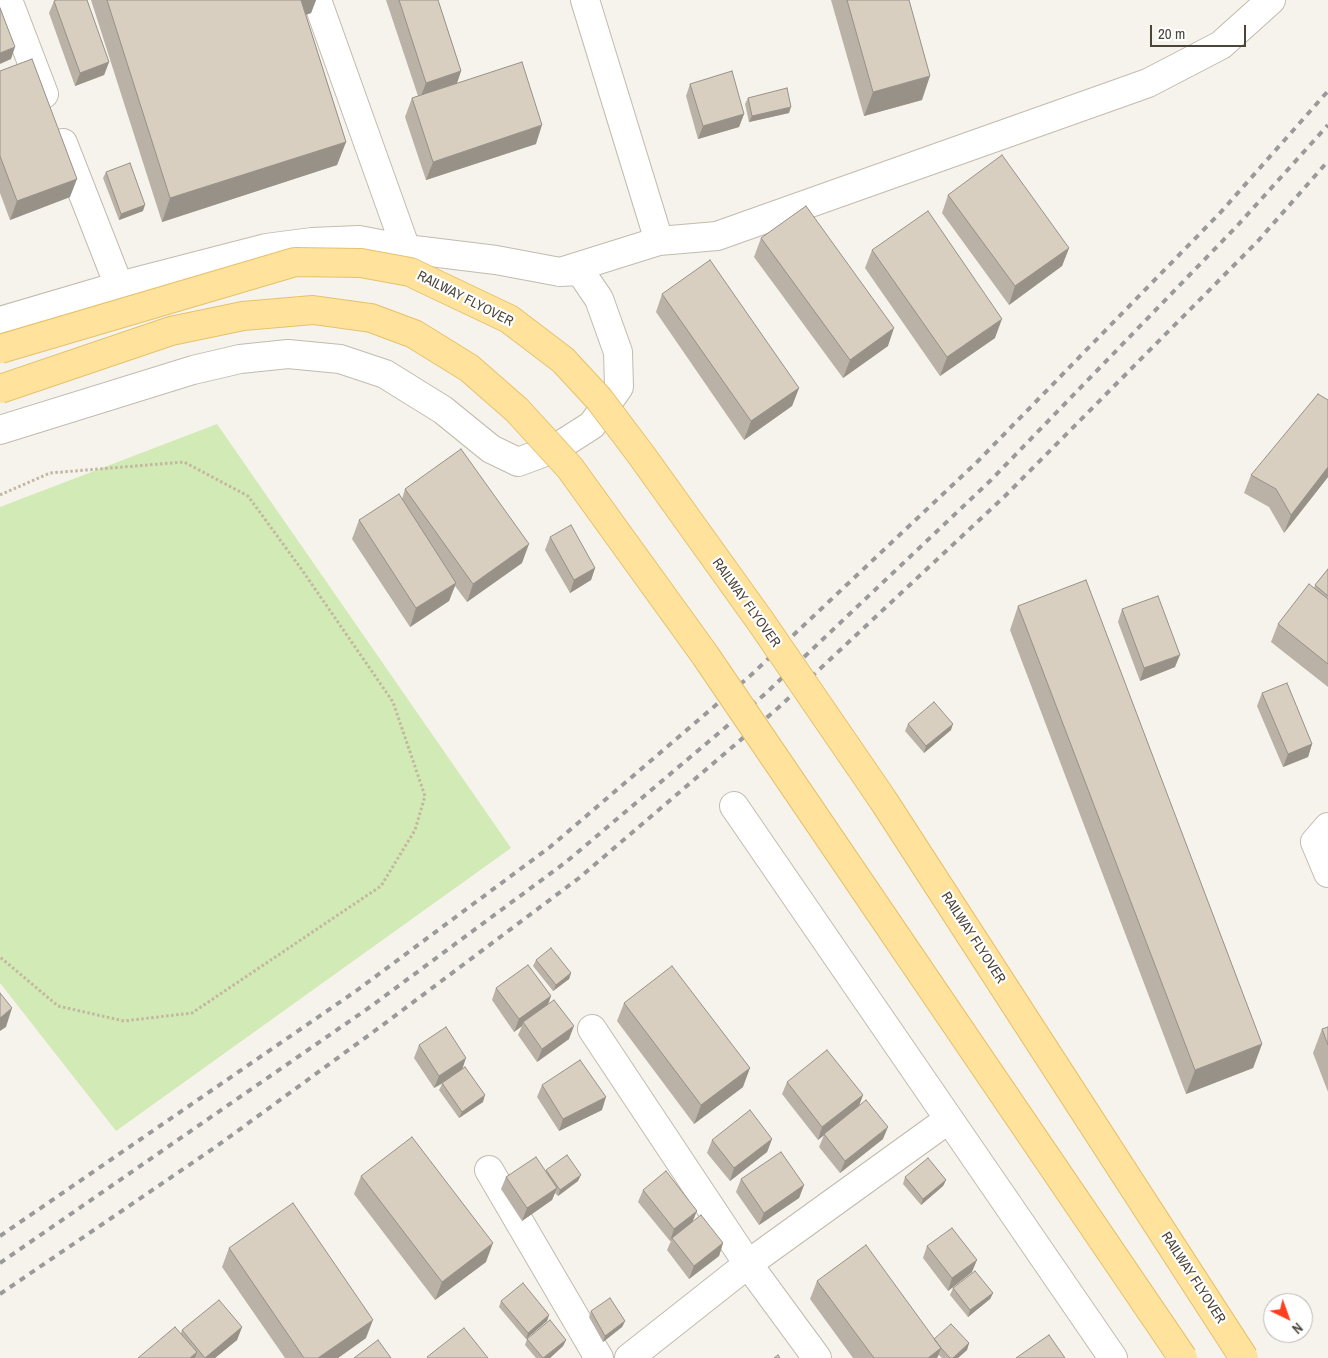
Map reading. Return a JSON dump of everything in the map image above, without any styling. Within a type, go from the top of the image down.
[{"type":"main road","name":"RAILWAY FLYOVER","points":[[0,349],[295,262],[361,263],[410,272],[509,319],[563,360],[599,399],[642,456],[761,622],[883,800],[1244,1358]]},
{"type":"main road","points":[[0,389],[171,331],[243,316],[313,310],[371,318],[414,334],[469,368],[517,410],[570,468],[694,640],[1183,1358]]},
{"type":"street","points":[[8,0],[119,286]]},
{"type":"street","points":[[317,0],[406,249]]},
{"type":"street","points":[[585,0],[659,241]]},
{"type":"street","points":[[560,272],[659,241],[717,236],[1148,83],[1221,45],[1271,0]]},
{"type":"street","points":[[0,322],[119,286],[266,248],[312,242],[359,240],[406,249],[496,260],[560,272],[580,271],[600,299],[618,352],[619,386],[592,425],[556,448],[518,462],[491,449],[443,410],[385,374],[340,359],[288,354],[240,359],[193,370],[0,430]]},
{"type":"street","points":[[734,806],[1113,1358]]},
{"type":"street","points":[[1328,827],[1316,842],[1328,873]]},
{"type":"street","points":[[592,1029],[748,1264],[817,1358]]},
{"type":"street","points":[[629,1358],[748,1264],[949,1119]]},
{"type":"street","points":[[489,1170],[599,1358]]},
{"type":"path","points":[[0,495],[50,473],[184,462],[248,496],[302,570],[393,702],[425,796],[415,830],[381,886],[192,1012],[124,1021],[58,1006],[0,957]]},
{"type":"green space","points":[[217,424],[511,848],[116,1131],[0,983],[0,507]]},
{"type":"building","points":[[87,0],[109,62],[80,73],[54,1]]},
{"type":"building","points":[[107,0],[301,0],[346,142],[170,198]]},
{"type":"building","points":[[399,0],[438,0],[461,71],[426,83]]},
{"type":"building","points":[[847,0],[909,0],[930,76],[873,92]]},
{"type":"building","points":[[0,8],[15,47],[0,53]]},
{"type":"building","points":[[32,59],[77,179],[17,201],[0,156],[0,71]]},
{"type":"building","points":[[522,62],[542,125],[433,162],[412,98]]},
{"type":"building","points":[[732,71],[744,114],[703,126],[690,84]]},
{"type":"building","points":[[787,88],[791,107],[752,116],[748,98]]},
{"type":"building","points":[[1002,155],[1069,248],[1015,286],[948,195]]},
{"type":"building","points":[[130,163],[145,205],[121,214],[106,172]]},
{"type":"building","points":[[806,206],[894,328],[850,360],[761,238]]},
{"type":"building","points":[[928,211],[1002,319],[947,357],[872,250]]},
{"type":"building","points":[[710,260],[799,388],[751,421],[662,294]]},
{"type":"building","points":[[1318,394],[1328,400],[1328,467],[1291,515],[1276,489],[1251,475]]},
{"type":"building","points":[[461,449],[529,544],[473,584],[405,489]]},
{"type":"building","points":[[399,494],[456,583],[416,608],[359,520]]},
{"type":"building","points":[[571,525],[595,568],[574,580],[550,537]]},
{"type":"building","points":[[1328,569],[1328,596],[1315,585]]},
{"type":"building","points":[[1086,580],[1262,1044],[1195,1070],[1018,606]]},
{"type":"building","points":[[1309,584],[1328,599],[1328,664],[1278,624]]},
{"type":"building","points":[[1158,596],[1180,655],[1144,668],[1122,609]]},
{"type":"building","points":[[1287,683],[1312,744],[1288,754],[1262,693]]},
{"type":"building","points":[[934,702],[953,724],[926,746],[908,724]]},
{"type":"building","points":[[551,948],[571,973],[556,985],[536,960]]},
{"type":"building","points":[[528,965],[551,996],[519,1019],[496,988]]},
{"type":"building","points":[[672,966],[750,1068],[701,1105],[624,1003]]},
{"type":"building","points":[[0,993],[12,1008],[0,1018]]},
{"type":"building","points":[[554,1000],[574,1026],[542,1049],[523,1022]]},
{"type":"building","points":[[446,1027],[466,1058],[439,1076],[419,1045]]},
{"type":"building","points":[[1328,1027],[1328,1045],[1322,1029]]},
{"type":"building","points":[[827,1050],[863,1095],[822,1127],[787,1082]]},
{"type":"building","points":[[580,1060],[606,1097],[563,1119],[542,1085]]},
{"type":"building","points":[[465,1067],[485,1095],[462,1112],[442,1083]]},
{"type":"building","points":[[866,1100],[888,1127],[845,1161],[824,1134]]},
{"type":"building","points":[[750,1110],[772,1139],[734,1168],[712,1140]]},
{"type":"building","points":[[412,1137],[493,1243],[442,1282],[361,1176]]},
{"type":"building","points":[[781,1152],[804,1185],[764,1213],[741,1179]]},
{"type":"building","points":[[567,1155],[581,1175],[560,1190],[546,1170]]},
{"type":"building","points":[[536,1157],[557,1188],[527,1208],[506,1177]]},
{"type":"building","points":[[928,1158],[946,1180],[923,1199],[905,1177]]},
{"type":"building","points":[[666,1171],[697,1211],[674,1229],[643,1190]]},
{"type":"building","points":[[293,1203],[373,1320],[318,1358],[304,1358],[229,1248]]},
{"type":"building","points":[[701,1215],[723,1243],[694,1266],[672,1238]]},
{"type":"building","points":[[952,1228],[977,1260],[952,1278],[927,1246]]},
{"type":"building","points":[[866,1245],[941,1348],[928,1358],[874,1358],[817,1281]]},
{"type":"building","points":[[975,1271],[993,1293],[970,1310],[953,1288]]},
{"type":"building","points":[[523,1283],[549,1315],[528,1333],[501,1301]]},
{"type":"building","points":[[610,1298],[625,1321],[605,1336],[591,1311]]},
{"type":"building","points":[[219,1300],[242,1327],[205,1358],[182,1330]]},
{"type":"building","points":[[550,1320],[566,1340],[543,1358],[527,1339]]},
{"type":"building","points":[[951,1324],[969,1343],[953,1358],[950,1358],[934,1339]]},
{"type":"building","points":[[175,1327],[197,1352],[190,1358],[138,1358]]},
{"type":"building","points":[[464,1328],[488,1358],[427,1357]]},
{"type":"building","points":[[1049,1335],[1065,1358],[1016,1358]]},
{"type":"building","points":[[378,1340],[391,1358],[354,1358]]},
{"type":"railway","points":[[0,1236],[356,991],[550,847],[751,675],[977,462],[1220,213],[1328,91]]},
{"type":"railway","points":[[0,1263],[370,1007],[566,862],[765,694],[991,480],[1237,226],[1328,125]]},
{"type":"railway","points":[[0,1294],[217,1146],[579,878],[778,708],[1005,496],[1258,241],[1328,161]]}]
